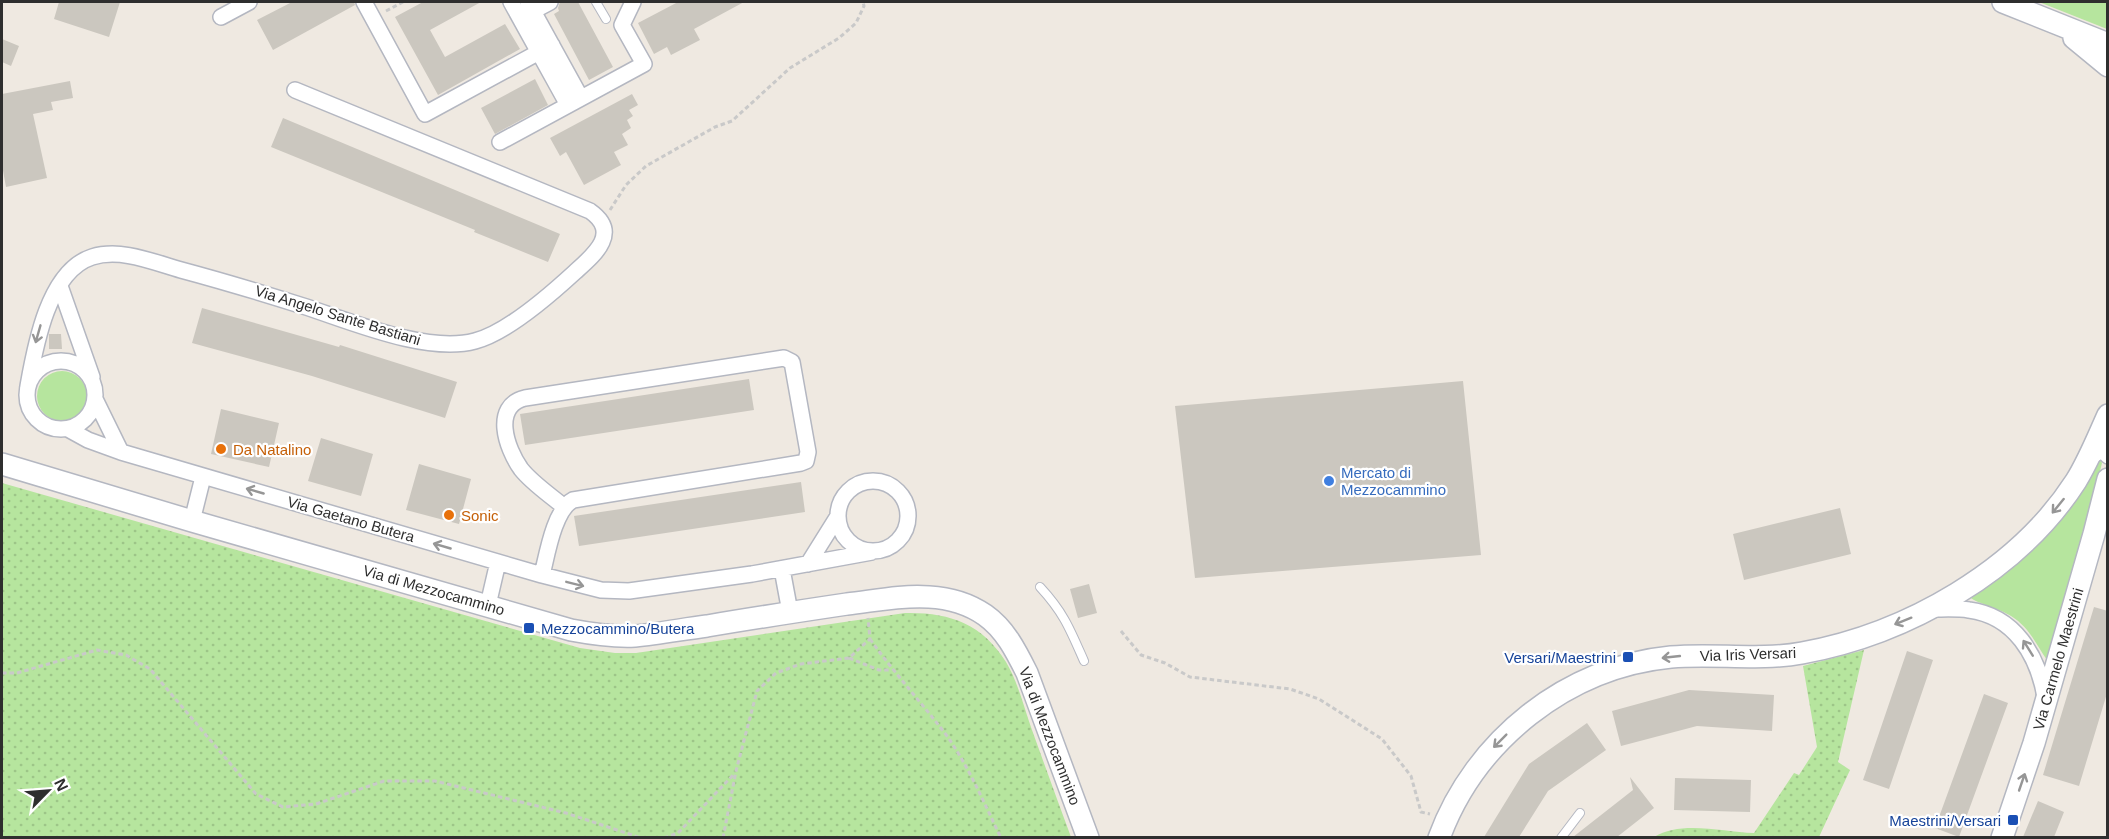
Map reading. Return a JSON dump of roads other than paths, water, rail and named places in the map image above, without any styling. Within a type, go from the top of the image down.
[{"type":"street","points":[[221,17],[249,2]]},
{"type":"street","points":[[364,2],[425,114]]},
{"type":"street","points":[[511,2],[545,49],[574,102]]},
{"type":"street","points":[[545,49],[531,6],[550,2]]},
{"type":"street","points":[[500,142],[644,64],[622,25],[633,2]]},
{"type":"street","points":[[2003,2],[2108,44]]},
{"type":"street","points":[[2046,20],[2098,56],[2108,66]]},
{"type":"street","points":[[295,90],[415,139],[425,114],[545,49]]},
{"type":"street","name":"Via Angelo Sante Bastiani","points":[[28,386],[39,329],[49,304],[70,272],[84,260],[106,254],[122,255],[241,286],[408,338],[456,344],[489,336],[507,326],[574,273],[600,248],[604,236],[600,221],[590,211],[415,139]]},
{"type":"street","points":[[60,286],[95,391],[93,409],[78,425],[56,430],[45,426],[29,409],[28,386],[40,368],[60,361],[71,362],[81,367],[89,375],[95,391],[121,452]]},
{"type":"street","points":[[542,575],[563,506],[579,498],[804,462],[808,458],[808,452],[792,362],[784,358],[525,398],[513,403],[506,411],[505,425],[510,449],[528,477],[563,506]]},
{"type":"street","name":"Via Iris Versari","points":[[1439,837],[1464,785],[1496,744],[1535,710],[1587,680],[1635,663],[1670,657],[1805,652],[1867,635],[1932,609],[1996,566],[2024,542],[2099,456],[2108,415]]},
{"type":"street","name":"Via Gaetano Butera","points":[[68,429],[121,452],[203,477],[601,590],[615,592],[782,569],[872,552]]},
{"type":"street","name":"Via di Mezzocammino","points":[[2,464],[571,630],[610,636],[650,634],[900,597],[949,600],[984,614],[1001,630],[1028,673],[1088,837]]},
{"type":"street","points":[[192,521],[203,477]]},
{"type":"street","name":"Via Carmelo Maestrini","points":[[2002,837],[2023,780],[2046,703],[2108,479]]},
{"type":"street","points":[[808,564],[838,516],[841,502],[857,485],[871,481],[882,482],[893,487],[902,496],[908,508],[908,522],[898,542],[886,549],[872,552],[859,549],[849,542],[840,529],[838,516]]},
{"type":"street","points":[[488,605],[498,562]]},
{"type":"street","points":[[782,569],[790,612]]},
{"type":"street","points":[[1932,609],[1973,610],[1992,616],[2009,627],[2023,641],[2033,657],[2040,674],[2046,703]]},
{"type":"lane","points":[[596,2],[606,19]]},
{"type":"lane","points":[[1040,587],[1058,608],[1069,626],[1084,661]]},
{"type":"lane","points":[[1561,837],[1580,813]]},
{"type":"place","name":"Da Natalino","points":[[221,449]]},
{"type":"place","name":"Mercato di Mezzocammino","points":[[1329,481]]},
{"type":"place","name":"Sonic","points":[[449,515]]},
{"type":"place","name":"Mezzocammino/Butera","points":[[529,628]]},
{"type":"place","name":"Versari/Maestrini","points":[[1628,657]]},
{"type":"place","name":"Maestrini/Versari","points":[[2013,820]]}]
